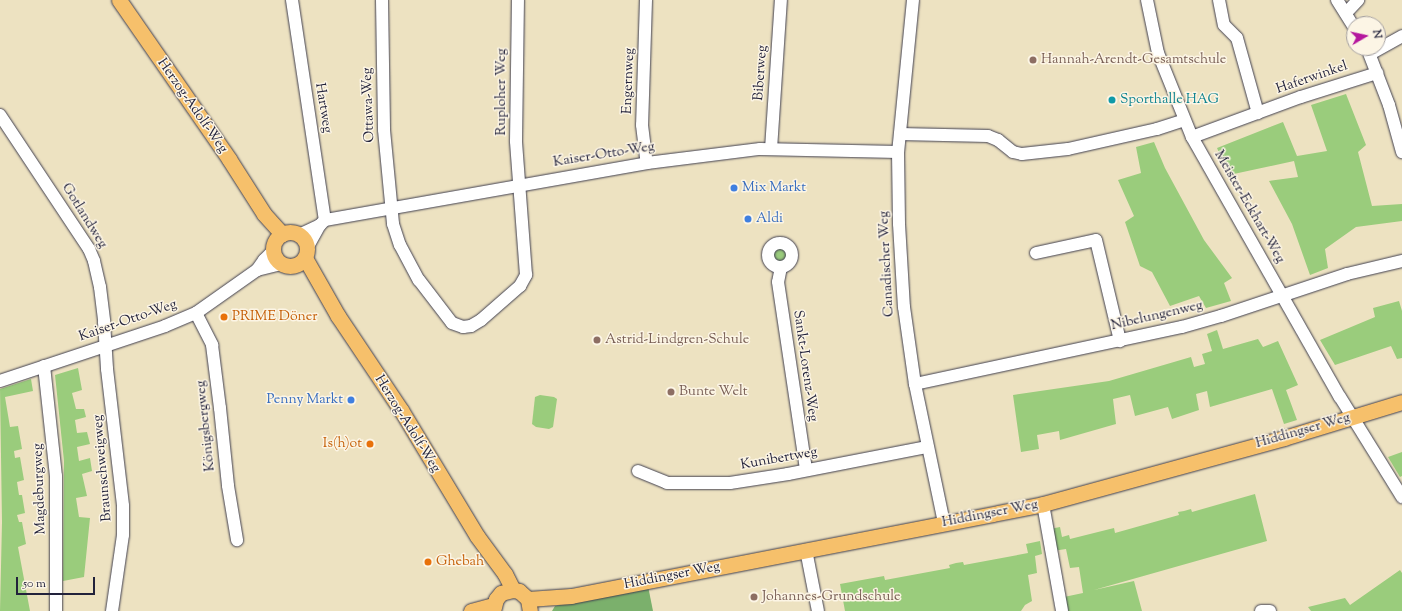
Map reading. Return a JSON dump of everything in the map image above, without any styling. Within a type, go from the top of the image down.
[{"type":"main road","name":"Herzog-Adolf-Weg","points":[[119,0],[229,159],[288,252],[324,294],[401,410],[489,554],[505,574],[500,600]]},
{"type":"main road","points":[[288,252],[288,233],[299,235]]},
{"type":"main road","name":"Hiddingser Weg","points":[[530,607],[547,606],[571,596],[1043,504],[1284,438],[1402,402]]},
{"type":"main road","points":[[471,611],[500,600],[524,595],[530,607]]},
{"type":"street","name":"Hartweg","points":[[292,0],[322,223]]},
{"type":"street","name":"Ottawa-Weg","points":[[382,0],[384,130],[390,208],[397,238],[419,280],[452,322],[459,326],[467,326],[477,323],[508,298],[523,282],[526,275],[520,184]]},
{"type":"street","name":"Ruploher Weg","points":[[518,0],[516,141],[520,184]]},
{"type":"street","name":"Engernweg","points":[[646,0],[642,125],[647,163]]},
{"type":"street","name":"Biberweg","points":[[771,149],[781,0]]},
{"type":"street","name":"Canadischer Weg","points":[[913,0],[898,152],[899,224],[904,307],[915,384],[944,523]]},
{"type":"street","name":"Meister-Eckhart-Weg","points":[[1147,0],[1158,53],[1192,137],[1352,417],[1402,497]]},
{"type":"street","points":[[1219,0],[1224,25],[1237,38],[1258,114]]},
{"type":"street","points":[[1337,0],[1348,16]]},
{"type":"street","points":[[1346,13],[1358,0]]},
{"type":"street","points":[[1386,43],[1402,36]]},
{"type":"street","points":[[1370,56],[1400,133],[1402,152]]},
{"type":"street","name":"Haferwinkel","points":[[1192,137],[1258,114],[1301,96],[1377,73]]},
{"type":"street","name":"Gotlandweg","points":[[0,115],[89,249],[94,261],[100,287],[105,345]]},
{"type":"street","points":[[900,134],[988,136],[998,140],[1013,152],[1029,153],[1068,149],[1138,134],[1184,120]]},
{"type":"street","name":"Kaiser-Otto-Weg","points":[[299,235],[322,223],[390,208],[520,184],[647,163],[771,149],[898,152]]},
{"type":"street","name":"Kaiser-Otto-Weg","points":[[0,381],[165,326],[196,313],[257,270],[264,260],[288,252],[322,223]]},
{"type":"street","points":[[1036,253],[1096,240],[1120,341]]},
{"type":"street","name":"Nibelungenweg","points":[[915,384],[1120,341],[1221,316],[1347,274],[1402,261]]},
{"type":"street","name":"Sankt-Lorenz-Weg","points":[[781,267],[778,282],[806,469]]},
{"type":"street","name":"Königsbergweg","points":[[196,313],[212,345],[228,486],[237,540]]},
{"type":"street","name":"Braunschweigweg","points":[[105,345],[123,506],[123,535],[112,611]]},
{"type":"street","name":"Magdeburgweg","points":[[44,366],[56,476],[56,611]]},
{"type":"street","name":"Kunibertweg","points":[[638,471],[667,483],[730,483],[927,447]]},
{"type":"street","points":[[1043,504],[1062,611]]},
{"type":"street","points":[[806,550],[818,611]]},
{"type":"street","points":[[1261,611],[1270,611]]},
{"type":"green space","points":[[1346,94],[1366,145],[1358,152],[1372,206],[1402,204],[1402,221],[1356,227],[1325,249],[1328,268],[1310,275],[1292,224],[1269,181],[1298,177],[1294,161],[1229,175],[1217,148],[1283,122],[1297,156],[1327,151],[1311,105]]},
{"type":"green space","points":[[1154,142],[1165,168],[1204,240],[1232,278],[1224,283],[1231,301],[1206,308],[1199,296],[1170,306],[1152,272],[1140,266],[1125,222],[1134,216],[1118,180],[1141,173],[1136,147]]},
{"type":"green space","points":[[780,246],[786,249],[789,255],[786,261],[780,264],[774,261],[771,255],[774,249]]},
{"type":"green space","points":[[1399,301],[1402,311],[1402,358],[1397,359],[1391,346],[1335,365],[1320,340],[1375,317],[1373,308]]},
{"type":"green space","points":[[1217,330],[1223,349],[1258,339],[1263,347],[1278,341],[1298,385],[1286,390],[1297,420],[1284,424],[1272,389],[1210,407],[1207,391],[1196,394],[1199,410],[1172,419],[1168,407],[1135,416],[1130,395],[1113,399],[1116,424],[1060,440],[1059,431],[1037,435],[1039,449],[1021,452],[1013,395],[1109,381],[1191,357],[1194,367],[1205,364],[1202,354],[1212,351],[1207,334]]},
{"type":"green space","points":[[78,368],[82,390],[72,393],[76,409],[84,409],[86,417],[75,420],[77,433],[87,432],[90,444],[77,447],[79,461],[90,458],[92,471],[82,474],[87,496],[76,498],[79,517],[90,518],[84,577],[63,581],[64,461],[55,375]]},
{"type":"green space","points":[[31,379],[33,391],[5,397],[10,427],[18,426],[22,449],[14,451],[15,458],[20,457],[24,480],[17,482],[19,495],[22,495],[25,513],[17,515],[19,522],[22,522],[26,544],[18,547],[30,611],[0,611],[2,522],[0,389]]},
{"type":"green space","points":[[540,395],[554,397],[557,399],[553,427],[549,429],[536,427],[532,424],[535,397]]},
{"type":"green space","points":[[1402,452],[1402,476],[1400,477],[1388,457]]},
{"type":"green space","points":[[1255,494],[1267,541],[1094,590],[1134,581],[1142,611],[1068,611],[1064,597],[1083,593],[1079,567],[1070,568],[1066,549],[1053,551],[1050,529],[1060,527],[1062,537],[1069,535],[1070,539],[1114,528],[1115,533],[1179,515],[1178,512],[1191,509],[1192,512]]},
{"type":"green space","points":[[1040,541],[1042,554],[1035,556],[1037,573],[1028,575],[1032,601],[1025,605],[1021,611],[845,611],[840,584],[884,576],[885,580],[950,568],[949,565],[956,563],[963,562],[964,565],[1028,553],[1026,544]]},
{"type":"green space","points":[[1400,570],[1402,573],[1402,611],[1311,611],[1308,607],[1345,598],[1350,605]]},
{"type":"green space","points":[[648,586],[653,611],[552,611],[555,606]]},
{"type":"place","name":"Hannah-Arendt-Gesamtschule","points":[[1033,60]]},
{"type":"place","name":"Sporthalle HAG","points":[[1112,100]]},
{"type":"place","name":"Mix Markt","points":[[734,188]]},
{"type":"place","name":"Aldi","points":[[748,219]]},
{"type":"place","name":"PRIME Döner","points":[[224,317]]},
{"type":"place","name":"Astrid-Lindgren-Schule","points":[[597,340]]},
{"type":"place","name":"Bunte Welt","points":[[671,392]]},
{"type":"place","name":"Penny Markt","points":[[351,400]]},
{"type":"place","name":"Is(h)ot","points":[[370,444]]},
{"type":"place","name":"Ghebah","points":[[428,562]]},
{"type":"place","name":"Johannes-Grundschule","points":[[754,597]]}]
